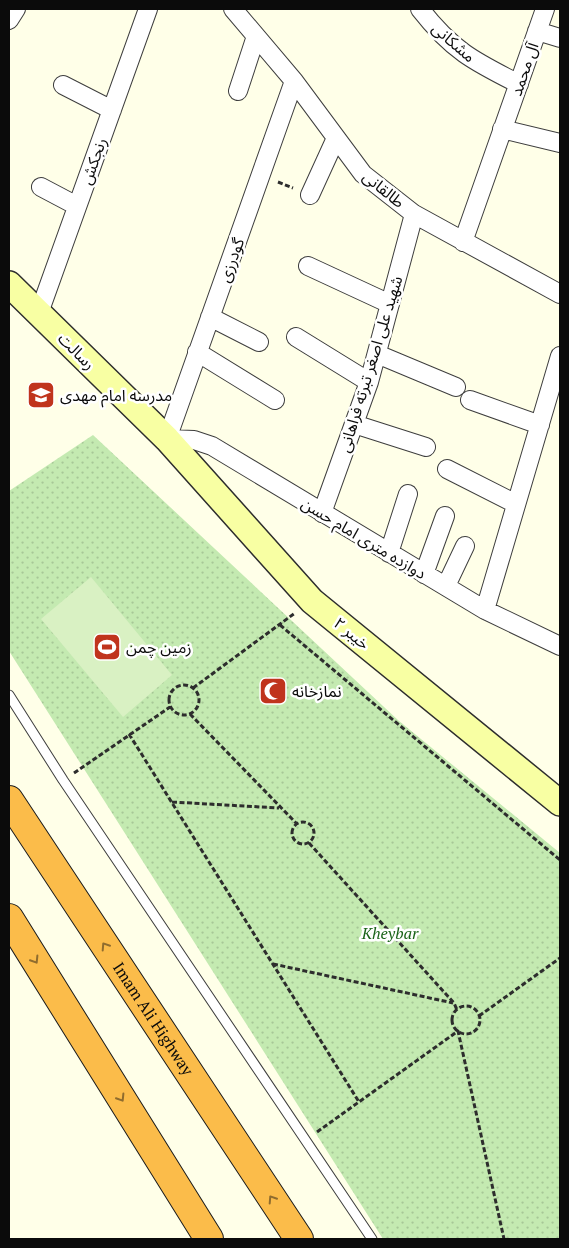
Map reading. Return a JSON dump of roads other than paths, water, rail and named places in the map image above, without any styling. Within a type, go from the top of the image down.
[{"type":"highway","name":"Imam Ali Highway","points":[[9,800],[299,1236]]},
{"type":"highway","points":[[9,918],[209,1239]]},
{"type":"street","name":"رنجکش","points":[[39,313],[148,9]]},
{"type":"street","name":"طالقانی","points":[[233,9],[294,81],[363,174],[414,214],[560,294]]},
{"type":"street","name":"مشکانی","points":[[420,9],[440,35],[473,61],[519,84]]},
{"type":"street","name":"آل محمد","points":[[463,242],[545,9]]},
{"type":"street","points":[[537,31],[560,38]]},
{"type":"street","points":[[238,91],[256,36]]},
{"type":"street","name":"گودرزی","points":[[167,439],[294,81]]},
{"type":"street","points":[[63,85],[112,110]]},
{"type":"street","points":[[502,129],[560,143]]},
{"type":"street","points":[[310,195],[336,138]]},
{"type":"street","points":[[41,187],[77,206]]},
{"type":"street","name":"شهید علی اصغر تبرته فراهانی","points":[[322,513],[369,382],[414,214]]},
{"type":"street","points":[[308,266],[390,304]]},
{"type":"street","name":"رسالت","points":[[9,284],[167,439]]},
{"type":"street","points":[[210,316],[259,342]]},
{"type":"street","points":[[296,338],[369,382]]},
{"type":"street","points":[[198,352],[275,400]]},
{"type":"street","points":[[376,354],[456,387]]},
{"type":"street","points":[[485,610],[560,356]]},
{"type":"street","points":[[470,400],[540,425]]},
{"type":"street","points":[[354,424],[426,447]]},
{"type":"street","name":"دوازده متری امام حسن","points":[[167,439],[194,440],[212,446],[485,610],[560,646]]},
{"type":"street","name":"خیبر ۲","points":[[167,439],[312,601],[560,803]]},
{"type":"street","points":[[447,469],[516,504]]},
{"type":"street","points":[[389,553],[408,494]]},
{"type":"street","points":[[424,574],[445,516]]},
{"type":"street","points":[[446,586],[465,546]]},
{"type":"lane","points":[[9,695],[63,780],[372,1239]]},
{"type":"place","name":"مدرسه امام مهدی","points":[[41,395]]},
{"type":"place","name":"زمین چمن","points":[[107,647]]},
{"type":"place","name":"نمازخانه","points":[[273,691]]},
{"type":"park label","name":"Kheybar","points":[[390,933]]}]
